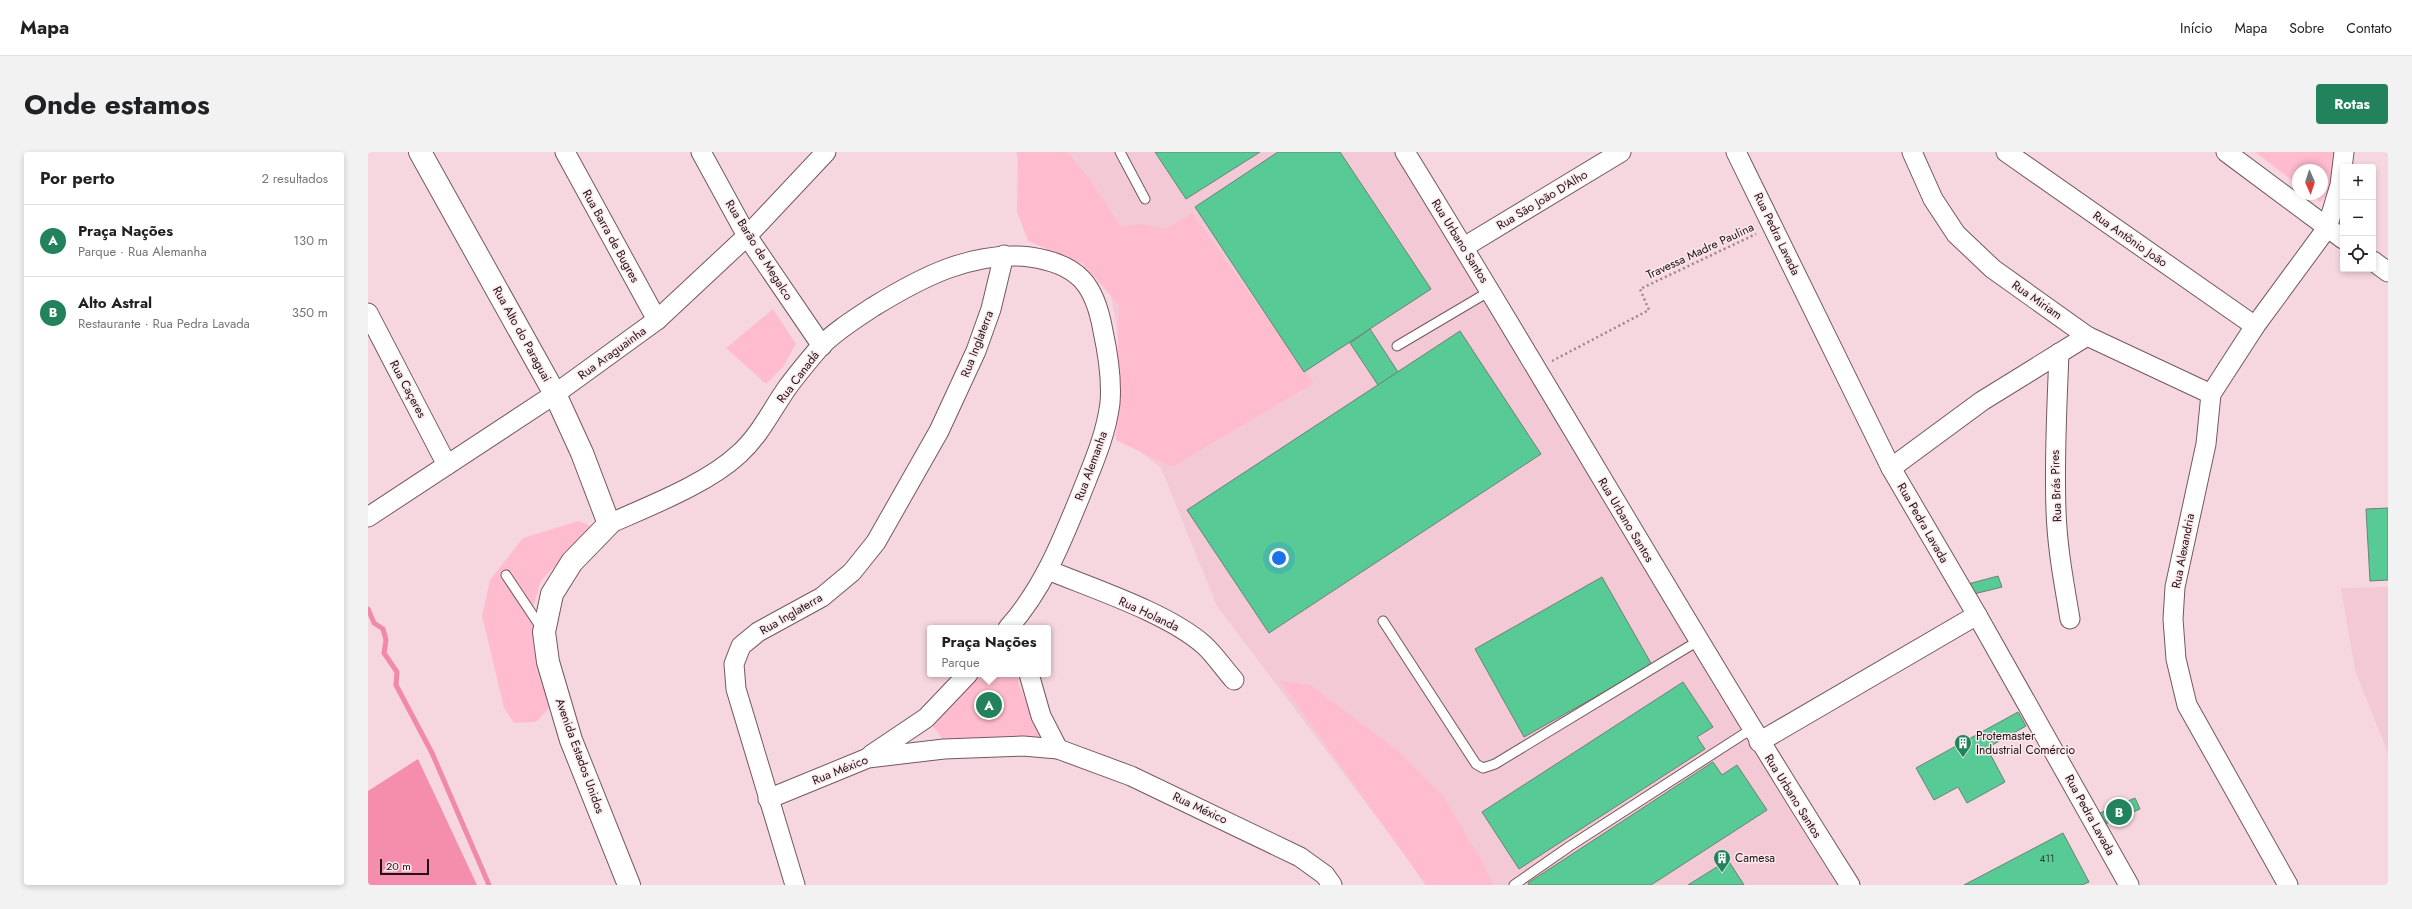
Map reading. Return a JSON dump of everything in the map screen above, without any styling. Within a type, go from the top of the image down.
[{"type":"street","name":"Rua Alto do Paraguai","points":[[420,152],[555,394],[582,453],[608,524]]},
{"type":"street","name":"Rua Barra de Bugres","points":[[565,152],[657,320]]},
{"type":"street","name":"Rua Barão de Megalco","points":[[701,152],[747,236],[822,346]]},
{"type":"street","name":"Rua Araguainha","points":[[368,517],[555,394],[657,320],[747,236],[826,152]]},
{"type":"street","name":"Rua Urbano Santos","points":[[1405,152],[1464,247],[1698,641],[1850,885]]},
{"type":"street","name":"Rua São João D'Alho","points":[[1464,247],[1621,152]]},
{"type":"street","name":"Rua Pedra Lavada","points":[[1736,152],[1891,468],[1977,615],[2129,885]]},
{"type":"street","name":"Rua Miriam","points":[[1912,152],[1933,199],[1956,234],[1993,269],[2087,336],[2211,394]]},
{"type":"street","name":"Rua Antônio João","points":[[2006,152],[2254,326]]},
{"type":"street","points":[[2226,152],[2340,237]]},
{"type":"street","name":"Rua Alexandria","points":[[2288,885],[2187,705],[2176,659],[2173,619],[2175,587],[2206,444],[2211,394],[2254,326],[2327,228],[2340,185],[2344,152]]},
{"type":"street","name":"Rua Canadá","points":[[608,524],[701,481],[738,455],[761,431],[787,388],[822,346],[848,322],[904,288],[951,267],[977,259],[1004,255]]},
{"type":"street","name":"Rua Alemanha","points":[[1004,255],[1032,257],[1061,264],[1085,281],[1099,307],[1108,357],[1110,401],[1102,442],[1048,570],[1017,624]]},
{"type":"street","name":"Rua Inglaterra","points":[[795,885],[736,690],[734,664],[741,646],[758,632],[822,598],[852,572],[876,542],[939,431],[976,351],[991,309],[1004,255]]},
{"type":"street","points":[[2376,263],[2388,272]]},
{"type":"street","name":"Rua Caçeres","points":[[368,313],[447,465]]},
{"type":"street","points":[[1891,468],[1982,401],[2087,336]]},
{"type":"street","name":"Rua Brás Pires","points":[[2059,353],[2055,447],[2056,511],[2061,569],[2070,619]]},
{"type":"street","name":"Avenida Estados Unidos","points":[[608,524],[572,562],[552,594],[544,632],[548,662],[572,740],[629,885]]},
{"type":"street","name":"Rua Holanda","points":[[1048,570],[1161,618],[1184,630],[1204,646],[1234,680]]},
{"type":"street","points":[[1756,735],[1977,615]]},
{"type":"street","points":[[868,758],[926,718],[965,677]]},
{"type":"street","points":[[1030,677],[1041,716],[1058,749]]},
{"type":"street","points":[[926,718],[930,738],[944,749]]},
{"type":"street","name":"Rua México","points":[[768,799],[868,758],[944,749],[1023,746],[1058,749],[1132,776],[1293,854],[1324,875],[1332,885]]},
{"type":"lane","points":[[1120,152],[1145,199]]},
{"type":"lane","points":[[1397,346],[1490,291]]},
{"type":"lane","points":[[506,575],[544,632]]},
{"type":"lane","points":[[1383,621],[1476,764],[1483,768],[1495,764],[1698,641]]},
{"type":"lane","points":[[1514,885],[1570,846],[1756,735]]},
{"type":"path","name":"Travessa Madre Paulina","points":[[1537,370],[1650,310],[1640,289],[1773,226]]},
{"type":"shaded area","points":[[1016,152],[1404,152],[1848,885],[1425,885],[1406,856],[1217,606],[1161,468],[1119,435],[1127,391],[1109,283],[1032,223]]},
{"type":"shaded area","points":[[1018,152],[1067,152],[1090,179],[1121,227],[1141,224],[1166,229],[1192,213],[1314,383],[1172,467],[1116,440],[1119,305],[1083,264],[1028,241],[1017,211]]},
{"type":"shaded area","points":[[2255,152],[2339,152],[2333,189],[2328,194],[2328,164],[2292,164],[2292,180]]},
{"type":"shaded area","points":[[773,309],[796,344],[783,367],[766,384],[726,348]]},
{"type":"shaded area","points":[[578,521],[598,529],[568,552],[541,581],[533,607],[550,707],[536,722],[514,723],[504,708],[482,616],[490,580],[523,538]]},
{"type":"shaded area","points":[[2388,587],[2388,753],[2355,670],[2341,588]]},
{"type":"shaded area","points":[[975,677],[1018,677],[1019,685],[1042,741],[943,740],[933,726]]},
{"type":"shaded area","points":[[1280,681],[1310,685],[1398,751],[1444,797],[1483,863],[1493,885],[1426,885]]},
{"type":"shaded area","points":[[418,759],[477,885],[368,885],[368,791]]},
{"type":"building","points":[[1155,152],[1260,152],[1186,199]]},
{"type":"building","points":[[1278,152],[1340,152],[1431,289],[1304,372],[1195,207]]},
{"type":"building","points":[[1370,329],[1398,372],[1378,385],[1350,343]]},
{"type":"building","points":[[1460,331],[1541,454],[1269,633],[1187,510]]},
{"type":"building","points":[[2388,508],[2388,580],[2370,581],[2366,509]]},
{"type":"building","points":[[1998,576],[2002,587],[1974,594],[1968,584]]},
{"type":"building","points":[[1602,577],[1652,665],[1524,737],[1475,649]]},
{"type":"building","points":[[1683,682],[1713,727],[1697,737],[1705,749],[1519,869],[1482,812]]},
{"type":"building","name":"Protemaster Industrial Comércio","points":[[2018,712],[2026,726],[1987,748],[2005,782],[1967,803],[1958,787],[1934,800],[1916,768]]},
{"type":"building","points":[[1713,762],[1722,775],[1737,765],[1767,810],[1651,885],[1529,885],[1528,883]]},
{"type":"building","points":[[2135,798],[2140,809],[2105,824],[2100,813]]},
{"type":"building","points":[[2063,833],[2089,882],[2082,885],[1964,885]]},
{"type":"building","name":"Camesa","points":[[1728,860],[1744,885],[1688,885]]},
{"type":"waterway","points":[[368,609],[374,623],[383,629],[386,640],[384,653],[397,672],[396,685],[432,753],[489,885]]},
{"type":"place","name":"Praça Nações","points":[[989,705]]},
{"type":"place","name":"Protemaster Industrial Comércio","points":[[1963,758]]},
{"type":"place","name":"Alto Astral","points":[[2119,812]]},
{"type":"place","name":"Camesa","points":[[1722,873]]}]
